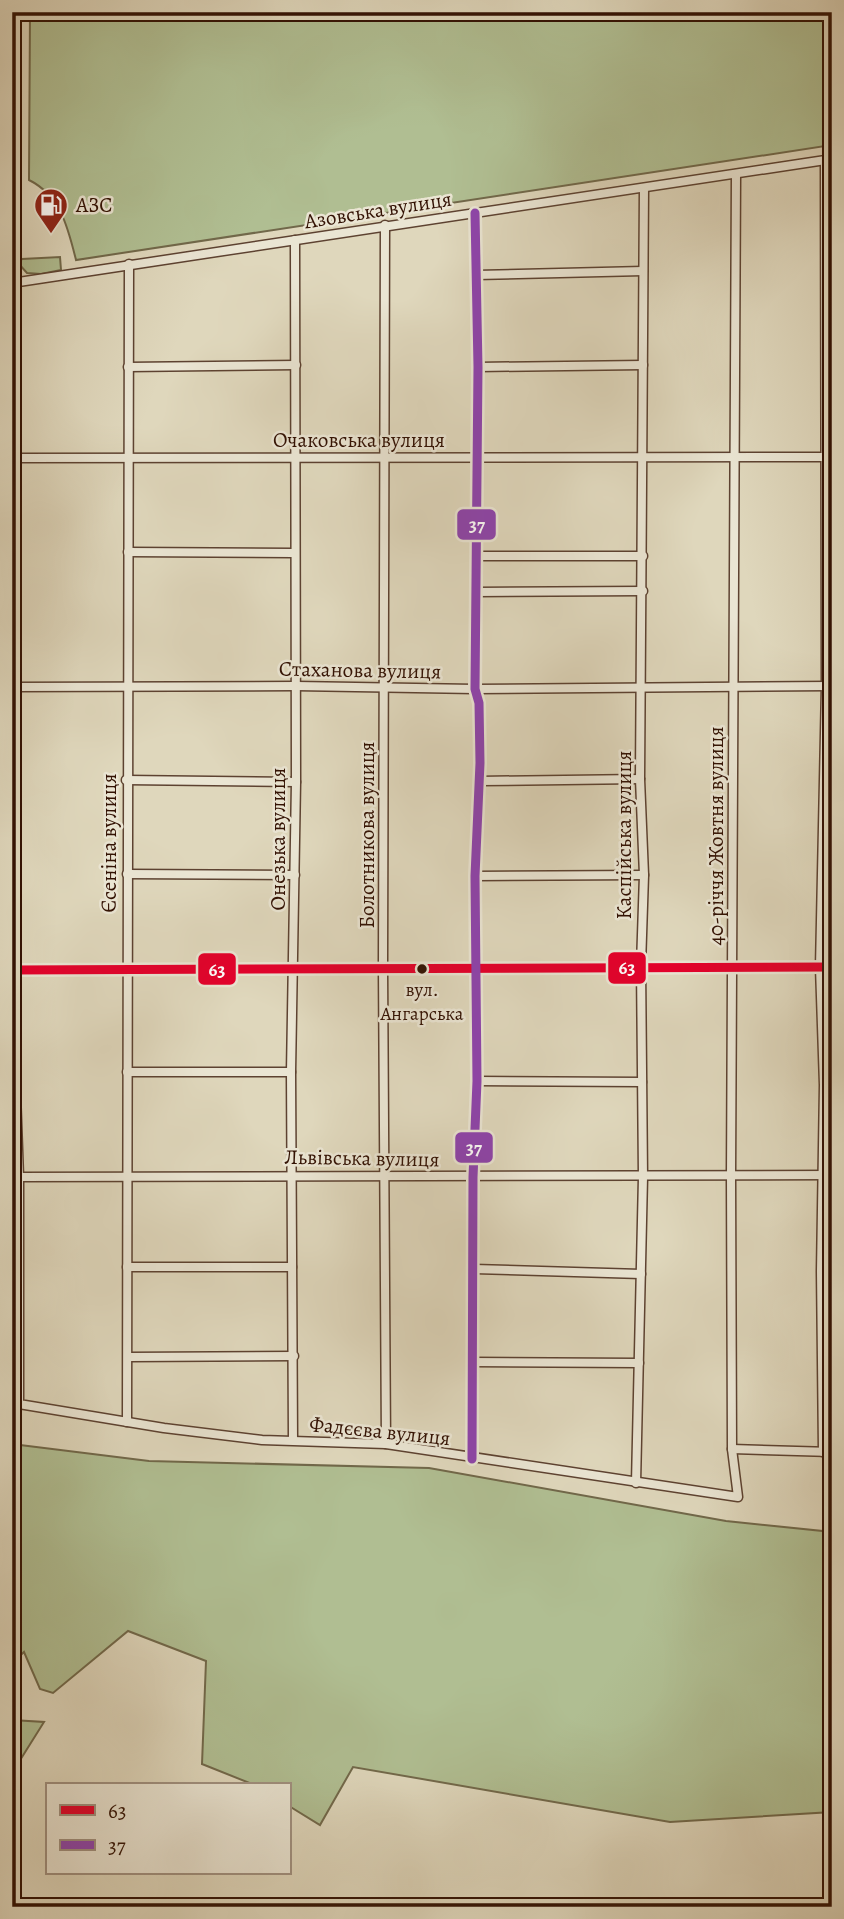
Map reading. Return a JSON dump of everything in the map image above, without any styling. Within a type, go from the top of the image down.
[{"type":"street","name":"Азовська вулиця","points":[[12,283],[829,160]]},
{"type":"street","points":[[732,1449],[827,1452],[827,1360],[821,1271],[827,1175],[828,1084],[820,967],[827,866],[829,775],[829,160]]},
{"type":"street","name":"40-річчя Жовтня вулиця","points":[[736,174],[731,1176],[732,1449],[738,1497]]},
{"type":"street","name":"Каспійська вулиця","points":[[636,1483],[643,1177],[641,965],[644,875],[640,779],[643,686],[644,188]]},
{"type":"street","points":[[472,1459],[473,1177],[477,1081],[475,876],[480,781],[479,703],[475,689],[478,367],[475,213]]},
{"type":"street","name":"Болотникова вулиця","points":[[385,225],[386,688],[383,967],[386,1444]]},
{"type":"street","name":"Онезька вулиця","points":[[293,1439],[291,1072],[295,967],[296,782],[295,240]]},
{"type":"street","name":"Єсеніна вулиця","points":[[127,1422],[129,1357],[125,1177],[129,264]]},
{"type":"street","points":[[477,275],[643,271]]},
{"type":"street","points":[[128,367],[296,365]]},
{"type":"street","points":[[478,367],[643,365]]},
{"type":"street","name":"Очаковська вулиця","points":[[12,458],[829,457]]},
{"type":"street","points":[[128,552],[294,553]]},
{"type":"street","points":[[477,556],[643,556]]},
{"type":"street","points":[[476,592],[643,591]]},
{"type":"street","points":[[12,618],[12,783]]},
{"type":"street","name":"Стаханова вулиця","points":[[14,687],[128,685],[475,689],[829,686]]},
{"type":"street","points":[[480,781],[640,779]]},
{"type":"street","points":[[126,780],[296,782]]},
{"type":"street","points":[[127,874],[295,875]]},
{"type":"street","points":[[475,876],[644,875]]},
{"type":"street","points":[[12,970],[641,965],[832,967]]},
{"type":"street","points":[[12,982],[19,1177]]},
{"type":"street","points":[[127,1072],[291,1072]]},
{"type":"street","points":[[477,1081],[642,1082]]},
{"type":"street","name":"Львівська вулиця","points":[[19,1177],[827,1175]]},
{"type":"street","name":"Фадєєва вулиця","points":[[19,1177],[19,1404],[262,1440],[386,1444],[738,1497]]},
{"type":"street","points":[[127,1267],[292,1268]]},
{"type":"street","points":[[474,1269],[641,1274]]},
{"type":"street","points":[[821,1271],[832,1271]]},
{"type":"street","points":[[129,1357],[294,1356]]},
{"type":"street","points":[[473,1362],[639,1363]]},
{"type":"green space","points":[[30,12],[832,12],[832,145],[76,260],[66,225],[56,204],[29,180]]},
{"type":"green space","points":[[60,257],[61,270],[41,274],[27,273],[18,263],[22,259]]},
{"type":"green space","points":[[12,1444],[149,1461],[429,1468],[726,1521],[832,1532],[832,1812],[670,1822],[353,1767],[320,1825],[290,1807],[290,1783],[250,1783],[202,1764],[206,1661],[128,1631],[53,1693],[40,1689],[24,1652],[12,1663]]},
{"type":"green space","points":[[12,1720],[44,1722],[12,1773]]},
{"type":"transit line","name":"37","points":[[472,1459],[473,1177],[477,1081],[475,876],[480,763],[479,703],[475,689],[478,367],[475,213]]},
{"type":"transit line","name":"63","points":[[12,970],[832,967]]},
{"type":"place","name":"АЗС","points":[[51,235]]},
{"type":"place","name":"вул. Ангарська","points":[[422,969]]}]
